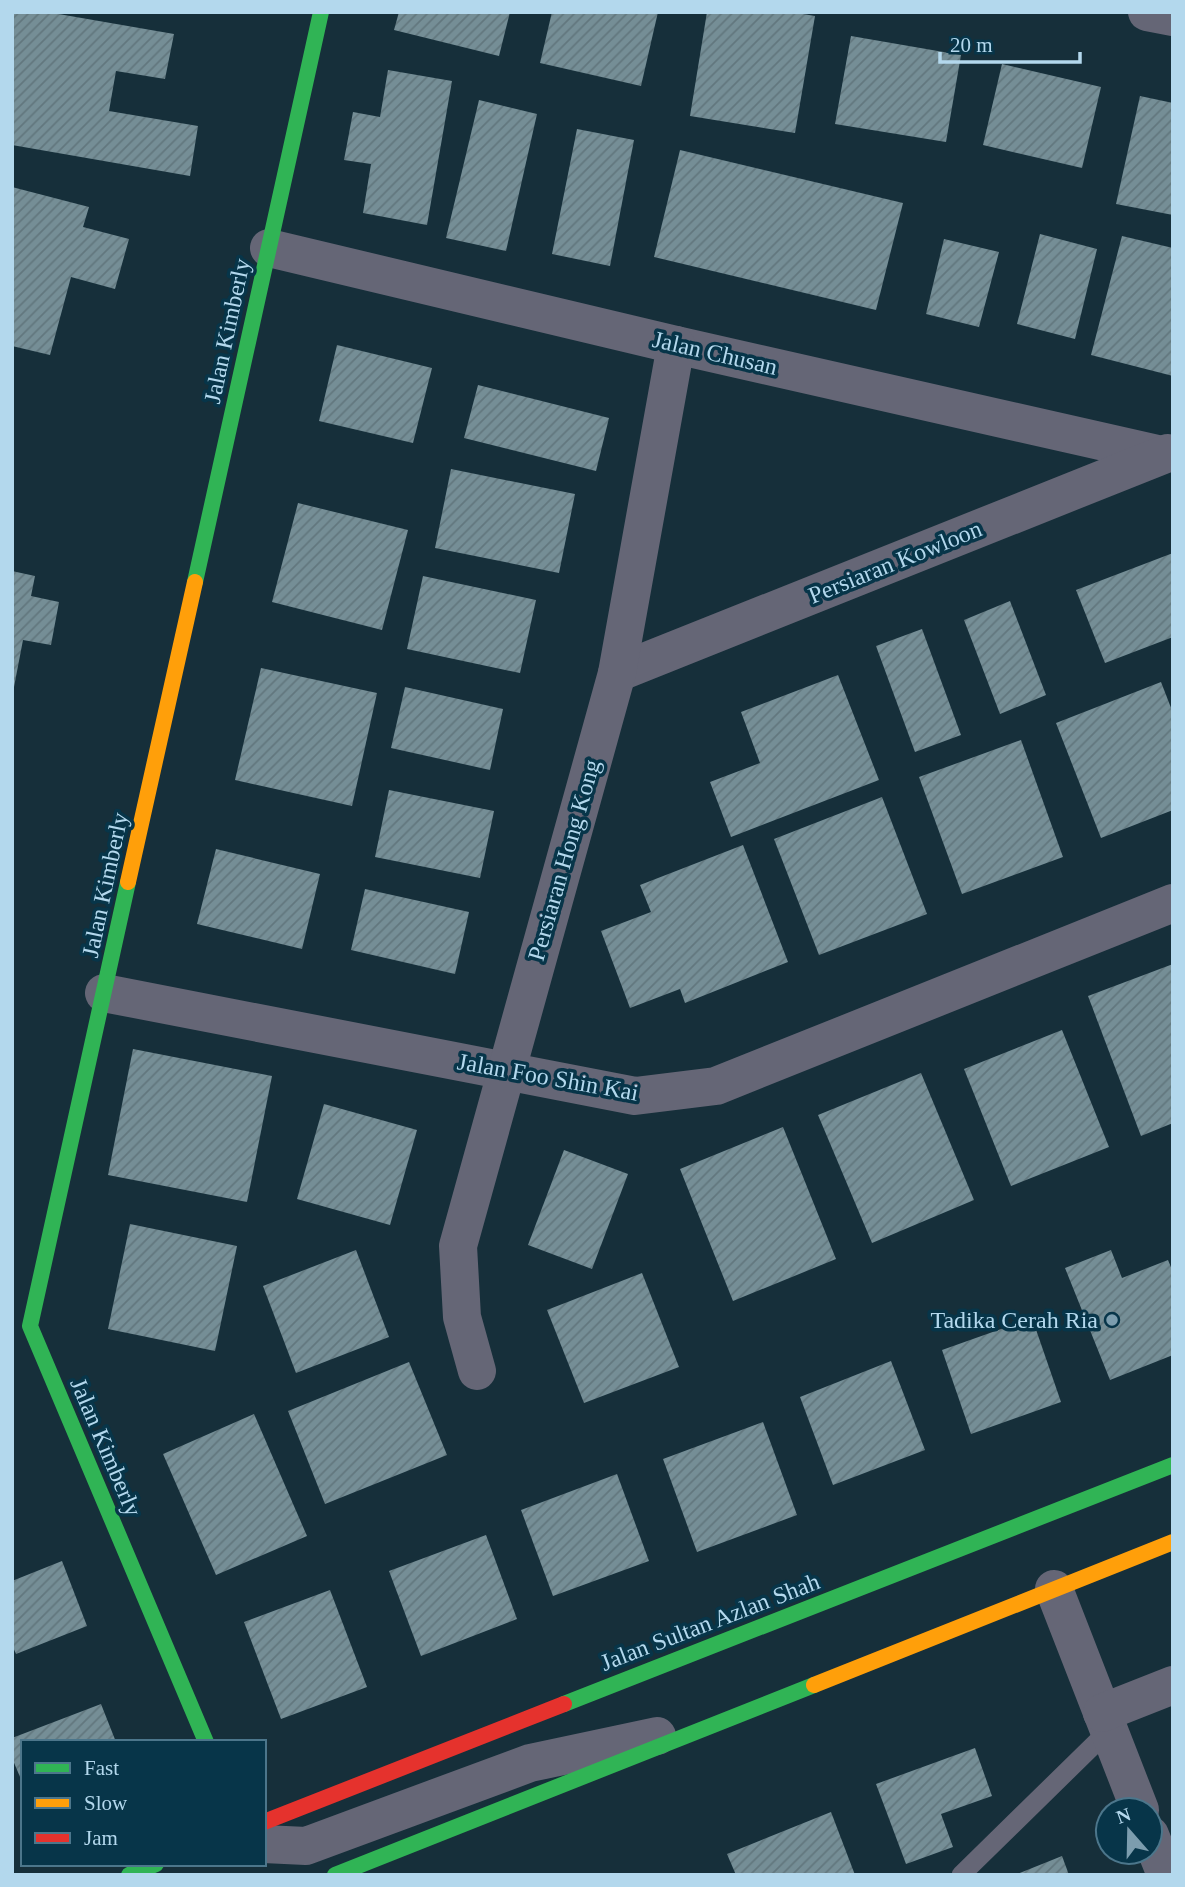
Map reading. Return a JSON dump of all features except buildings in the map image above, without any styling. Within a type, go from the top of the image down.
[{"type":"main road","name":"Jalan Kimberly","points":[[205,1740],[21,1329],[104,993],[321,12]]},
{"type":"main road","name":"Jalan Sultan Azlan Shah","points":[[266,1821],[1173,1465]]},
{"type":"main road","points":[[335,1875],[1173,1542]]},
{"type":"main road","points":[[129,1875],[151,1866]]},
{"type":"street","points":[[1147,12],[1173,17]]},
{"type":"street","name":"Jalan Chusan","points":[[269,248],[676,345],[1168,453]]},
{"type":"street","name":"Persiaran Hong Kong","points":[[477,1371],[462,1317],[458,1246],[617,673],[676,345]]},
{"type":"street","name":"Persiaran Kowloon","points":[[617,673],[1168,453]]},
{"type":"street","name":"Jalan Foo Shin Kai","points":[[104,993],[635,1096],[716,1086],[1173,903]]},
{"type":"street","points":[[1054,1589],[1134,1796]]},
{"type":"street","points":[[1105,1721],[1173,1685]]},
{"type":"street","points":[[266,1844],[306,1846],[530,1763],[724,1721]]},
{"type":"lane","points":[[961,1875],[1105,1721]]},
{"type":"traffic: fast","points":[[195,582],[321,12]]},
{"type":"traffic: fast","points":[[128,882],[30,1326],[205,1740]]},
{"type":"traffic: fast","points":[[564,1704],[1173,1465]]},
{"type":"traffic: fast","points":[[335,1875],[814,1685]]},
{"type":"traffic: fast","points":[[129,1875],[151,1866]]},
{"type":"traffic: slow","points":[[128,882],[195,582]]},
{"type":"traffic: slow","points":[[814,1685],[1173,1542]]},
{"type":"traffic: jam","points":[[266,1821],[564,1704]]},
{"type":"place","name":"Tadika Cerah Ria","points":[[1112,1320]]}]
